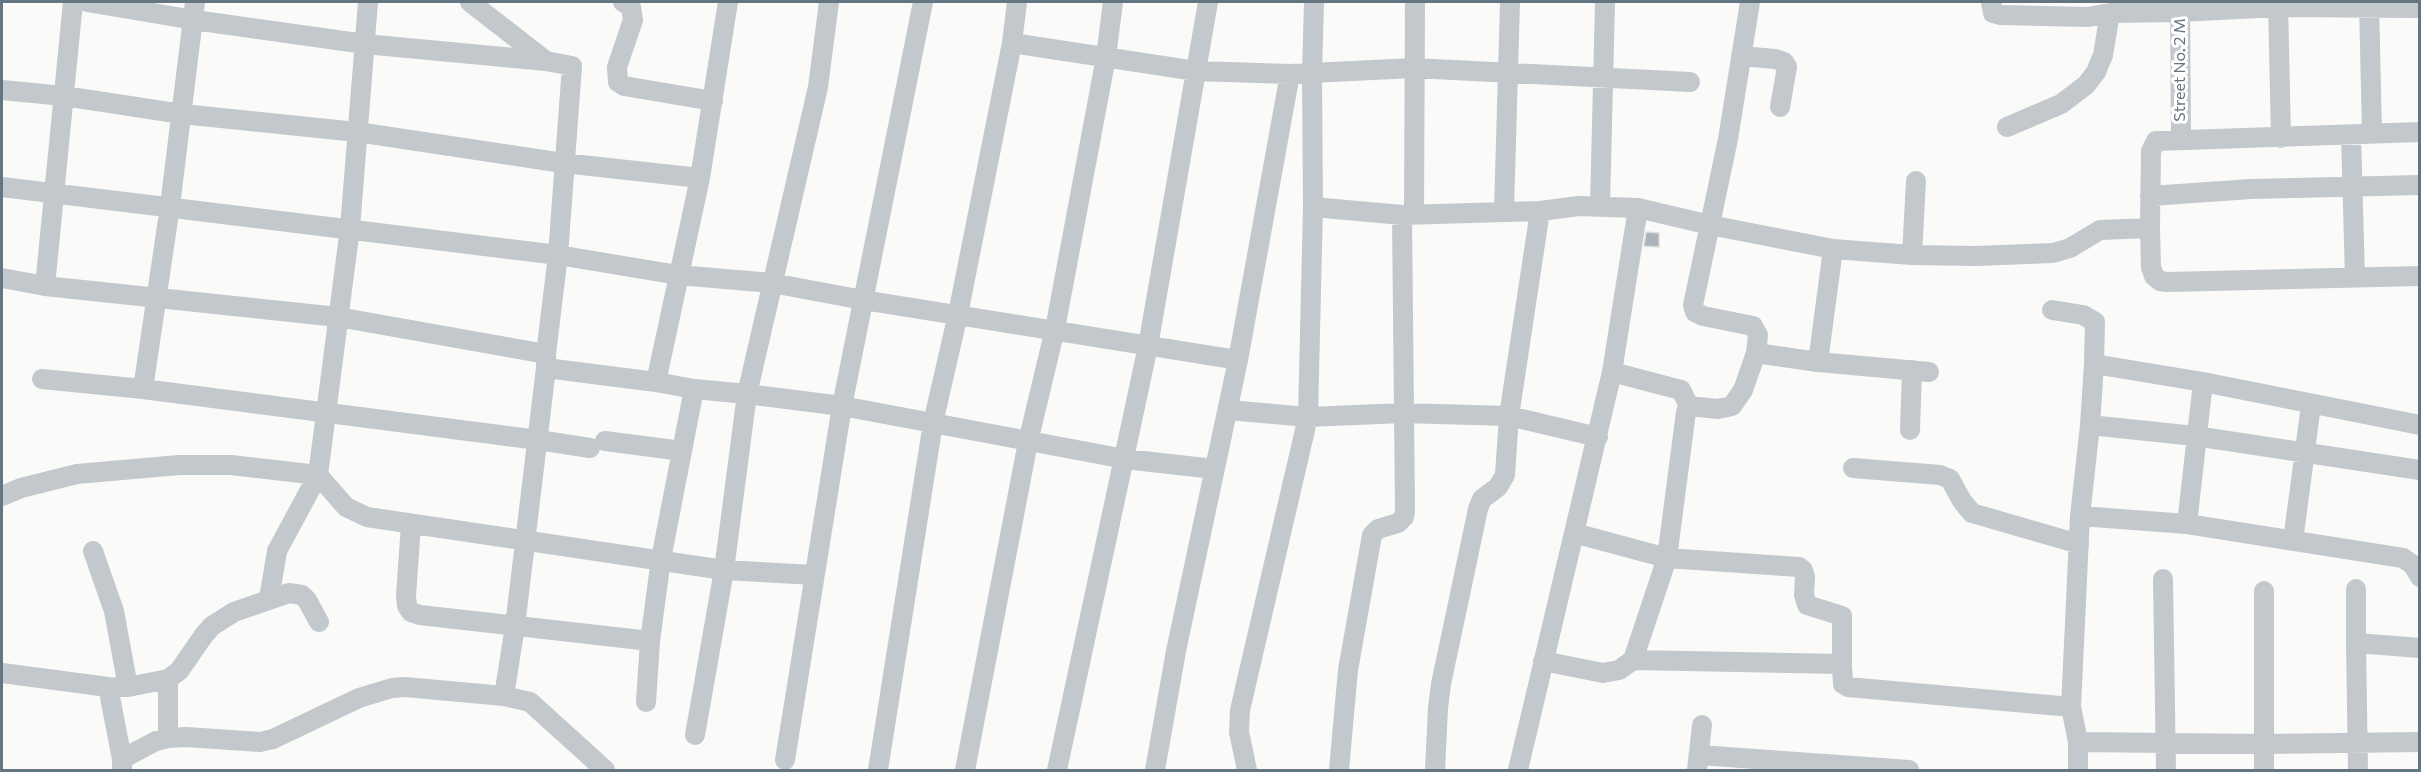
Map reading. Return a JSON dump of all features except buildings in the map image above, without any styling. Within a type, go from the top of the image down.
[{"type":"street","points":[[45,286],[73,2]]},
{"type":"street","points":[[87,2],[194,11],[365,44],[546,61],[572,66],[563,162],[558,255],[538,440],[504,696]]},
{"type":"street","points":[[269,599],[277,551],[318,475],[350,228],[368,2]]},
{"type":"street","points":[[470,2],[546,61]]},
{"type":"street","points":[[623,2],[631,7],[633,20],[617,68],[618,82],[624,86],[713,101]]},
{"type":"street","points":[[656,382],[700,178],[728,2]]},
{"type":"street","points":[[695,735],[724,570],[747,394],[818,87],[829,2]]},
{"type":"street","points":[[785,760],[842,406],[923,2]]},
{"type":"street","points":[[878,771],[933,423],[958,314],[1012,43],[1017,2]]},
{"type":"street","points":[[964,771],[1028,442],[1055,329],[1106,57],[1113,2]]},
{"type":"street","points":[[1057,771],[1148,346],[1209,2]]},
{"type":"street","points":[[1247,771],[1239,732],[1240,710],[1308,417],[1313,207],[1314,2]]},
{"type":"street","points":[[1339,771],[1348,669],[1372,535],[1377,529],[1398,523],[1404,517],[1403,413],[1415,2]]},
{"type":"street","points":[[1504,210],[1510,2]]},
{"type":"street","points":[[1600,206],[1605,78],[1605,2]]},
{"type":"street","points":[[1689,406],[1718,409],[1732,406],[1743,390],[1756,353],[1758,335],[1753,326],[1703,316],[1695,312],[1693,305],[1728,139],[1750,2]]},
{"type":"street","points":[[1990,2],[1993,13],[2000,15],[2088,9],[2110,13],[2180,7],[2278,4],[2420,8]]},
{"type":"street","points":[[2278,4],[2281,138]]},
{"type":"street","points":[[2369,5],[2372,134]]},
{"type":"street","name":"Street No. 2 M","points":[[2180,7],[2181,139]]},
{"type":"street","points":[[144,389],[194,11]]},
{"type":"street","points":[[2007,127],[2061,104],[2086,85],[2096,72],[2103,55],[2110,13]]},
{"type":"street","points":[[1012,43],[1196,71],[1290,74],[1414,68],[1690,82]]},
{"type":"street","points":[[1740,56],[1784,62],[1787,67],[1780,107]]},
{"type":"street","points":[[1155,771],[1176,651],[1238,360],[1290,74]]},
{"type":"street","points":[[2,90],[63,96],[182,114],[357,132],[563,162],[700,178]]},
{"type":"street","points":[[2420,132],[2156,141],[2152,145],[2150,196],[2151,267],[2154,276],[2160,281],[2420,276]]},
{"type":"street","points":[[2351,135],[2355,278]]},
{"type":"street","points":[[1912,255],[1917,181]]},
{"type":"street","points":[[2150,196],[2251,189],[2420,185]]},
{"type":"street","points":[[2,187],[558,255],[678,275],[772,284],[1238,360]]},
{"type":"street","points":[[1313,207],[1408,215],[1504,210],[1540,211],[1579,206],[1638,208],[1710,225],[1833,249],[1912,255],[1976,256],[2053,253],[2070,248],[2100,230],[2150,228]]},
{"type":"street","points":[[1518,771],[1612,372],[1638,208]]},
{"type":"street","points":[[1435,771],[1441,684],[1479,503],[1498,487],[1505,475],[1509,416],[1540,211]]},
{"type":"street","points":[[1818,362],[1833,249]]},
{"type":"street","points":[[2,278],[45,286],[339,317],[546,361],[694,389],[842,406],[1125,459],[1214,469]]},
{"type":"street","points":[[2052,310],[2083,315],[2095,322],[2090,425],[2080,516],[2071,707],[2078,742],[2078,771]]},
{"type":"street","points":[[1756,353],[1818,362],[1920,371],[1910,430]]},
{"type":"street","points":[[2094,364],[2203,382],[2420,425]]},
{"type":"street","points":[[1612,372],[1681,390],[1689,406]]},
{"type":"street","points":[[42,379],[144,389],[538,440],[682,451]]},
{"type":"street","points":[[2187,524],[2195,436],[2203,382]]},
{"type":"street","points":[[646,702],[650,641],[661,560],[694,389]]},
{"type":"street","points":[[2294,541],[2311,405]]},
{"type":"street","points":[[1543,661],[1603,672],[1619,670],[1633,660],[1667,558],[1686,412],[1689,406]]},
{"type":"street","points":[[1228,410],[1308,417],[1403,413],[1509,416],[1598,437]]},
{"type":"street","points":[[2090,425],[2195,436],[2420,470]]},
{"type":"street","points":[[2,496],[21,488],[77,474],[179,465],[231,465],[318,475],[346,507],[356,514],[724,570],[814,575]]},
{"type":"street","points":[[1853,468],[1940,475],[1950,478],[1962,501],[1972,513],[2079,544]]},
{"type":"street","points":[[2080,516],[2187,524],[2403,558],[2413,565],[2420,577]]},
{"type":"street","points":[[411,524],[406,596],[407,606],[411,612],[420,615],[650,641]]},
{"type":"street","points":[[1574,533],[1667,558],[1799,567],[1805,576],[1804,595],[1807,605],[1842,616],[1843,684],[1848,687],[2071,707]]},
{"type":"street","points":[[93,551],[114,611],[128,687]]},
{"type":"street","points":[[2163,579],[2166,771]]},
{"type":"street","points":[[2356,589],[2358,771]]},
{"type":"street","points":[[2264,771],[2265,591]]},
{"type":"street","points":[[2,673],[108,687],[128,687],[168,679],[179,671],[212,626],[234,612],[269,599],[289,593],[302,595],[319,622]]},
{"type":"street","points":[[2356,643],[2420,648]]},
{"type":"street","points":[[1633,660],[1842,664]]},
{"type":"street","points":[[168,679],[168,738]]},
{"type":"street","points":[[108,687],[122,765],[156,741],[168,738],[260,742],[273,739],[359,698],[392,688],[418,688],[504,696],[530,702],[605,771]]},
{"type":"street","points":[[1702,725],[1698,763],[1909,771]]},
{"type":"street","points":[[2078,742],[2165,744],[2420,742]]}]
